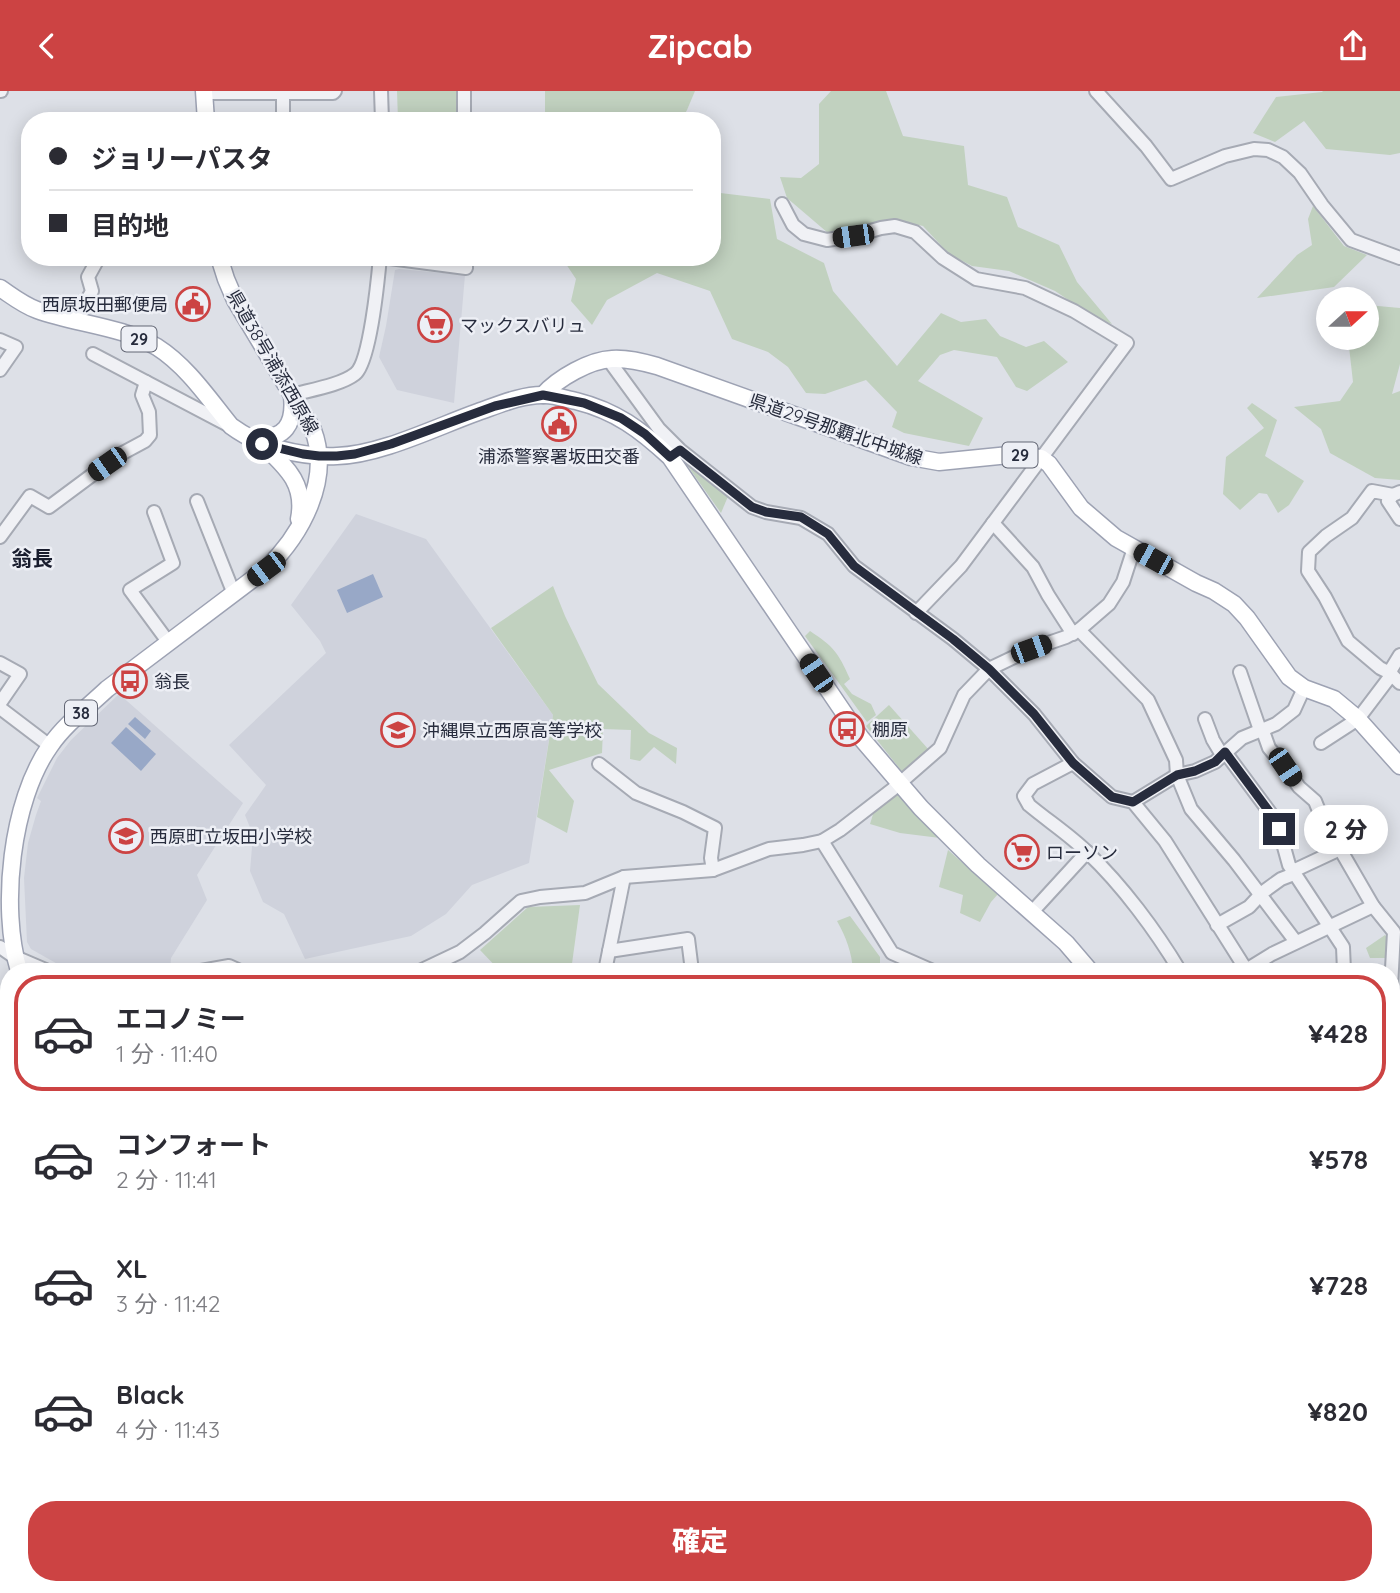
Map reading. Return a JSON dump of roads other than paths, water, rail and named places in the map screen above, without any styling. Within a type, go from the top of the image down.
[{"type":"main road","points":[[205,92],[206,112]]},
{"type":"main road","name":"県道38号浦添西原線","points":[[10,958],[8,883],[12,839],[29,785],[50,746],[107,689],[266,569],[286,549],[295,535],[314,492],[319,456],[317,438],[235,300],[222,266]]},
{"type":"main road","name":"県道29号那覇北中城線","points":[[0,288],[31,308],[137,338],[166,353],[187,373],[231,426],[255,441],[303,454],[346,455],[375,449],[495,406],[543,395],[584,403],[655,434],[675,454],[861,738],[899,784],[970,857],[1066,943],[1083,963]]},
{"type":"main road","name":"県道29号那覇北中城線","points":[[543,395],[569,375],[608,359],[640,361],[911,457],[939,462],[1009,455],[1041,458]]},
{"type":"main road","points":[[292,395],[293,414],[286,429],[272,437],[255,441],[291,473],[297,487],[300,510],[295,535]]},
{"type":"main road","name":"29","points":[[1041,458],[1049,464],[1087,515],[1104,530],[1234,604],[1289,677],[1304,688],[1334,699],[1359,719],[1400,766]]},
{"type":"street","points":[[205,92],[283,94],[335,91]]},
{"type":"street","points":[[381,91],[382,112]]},
{"type":"street","points":[[464,91],[464,112]]},
{"type":"street","points":[[1096,91],[1146,146],[1171,179],[1225,156],[1254,149],[1269,150],[1283,157],[1300,173],[1351,240],[1400,258]]},
{"type":"street","points":[[283,94],[283,112]]},
{"type":"street","points":[[782,204],[793,225],[804,234],[827,240],[895,226],[915,232],[943,258],[976,279],[1025,288],[1074,311],[1127,343],[961,566],[916,613]]},
{"type":"street","points":[[76,321],[92,291],[88,277],[94,266]]},
{"type":"street","points":[[292,395],[336,383],[354,375],[360,368],[370,328],[380,266]]},
{"type":"street","points":[[451,266],[466,266]]},
{"type":"street","points":[[0,340],[16,347],[0,370]]},
{"type":"street","points":[[93,354],[231,426]]},
{"type":"street","points":[[608,359],[655,434]]},
{"type":"street","points":[[0,537],[4,524],[30,496],[49,507],[119,456],[145,441],[150,435],[149,412],[142,395],[146,382]]},
{"type":"street","points":[[675,454],[752,507],[801,517],[828,534],[854,566],[989,669],[1034,714],[1073,763],[1112,797],[1133,802],[1165,841],[1241,963]]},
{"type":"street","points":[[1397,493],[1372,491],[1352,518],[1325,536],[1309,552],[1308,571],[1348,641],[1400,683]]},
{"type":"street","points":[[1397,493],[1388,501],[1400,519]]},
{"type":"street","points":[[197,501],[234,594]]},
{"type":"street","points":[[155,512],[173,563],[130,590],[169,643]]},
{"type":"street","points":[[993,523],[1033,567],[1076,632],[1125,674],[1148,700],[1176,760],[1177,775],[1191,810],[1234,860],[1296,942]]},
{"type":"street","points":[[437,963],[460,952],[521,901],[585,893],[624,877],[713,870],[769,849],[822,841],[899,784],[940,748],[964,695],[989,669],[1076,632],[1109,604],[1123,582],[1134,548]]},
{"type":"street","points":[[1321,743],[1359,719],[1388,678],[1400,655]]},
{"type":"street","points":[[0,663],[20,674],[0,706],[50,746]]},
{"type":"street","points":[[1240,672],[1269,748],[1299,787],[1315,801],[1327,831],[1373,906],[1397,931],[1394,963]]},
{"type":"street","points":[[1133,802],[1177,775],[1215,762],[1242,739],[1276,724],[1294,710],[1304,688]]},
{"type":"street","points":[[1205,719],[1213,740],[1271,814],[1279,829],[1289,865],[1343,947],[1344,963]]},
{"type":"street","points":[[1073,763],[1033,785],[1024,796],[1029,805],[1087,852],[1116,883],[1175,963]]},
{"type":"street","points":[[599,764],[636,793],[715,828],[711,858],[713,870]]},
{"type":"street","points":[[822,841],[892,953],[915,963]]},
{"type":"street","points":[[1217,925],[1249,907],[1281,879],[1340,849]]},
{"type":"street","points":[[1032,912],[1087,852]]},
{"type":"street","points":[[607,963],[624,877]]},
{"type":"street","points":[[1258,963],[1373,906]]},
{"type":"street","points":[[609,951],[688,939],[691,963]]},
{"type":"water","points":[[373,574],[383,597],[347,613],[337,590]]},
{"type":"water","points":[[135,717],[151,731],[145,739],[128,724]]},
{"type":"water","points":[[126,727],[156,754],[141,771],[111,743]]},
{"type":"place","name":"西原坂田郵便局","points":[[193,304]]},
{"type":"place","name":"マックスバリュ","points":[[435,325]]},
{"type":"place","name":"浦添警察署坂田交番","points":[[559,424]]},
{"type":"place","name":"翁長","points":[[130,681]]},
{"type":"place","name":"棚原","points":[[847,729]]},
{"type":"place","name":"沖縄県立西原高等学校","points":[[398,730]]},
{"type":"place","name":"西原町立坂田小学校","points":[[126,836]]},
{"type":"place","name":"ローソン","points":[[1022,852]]},
{"type":"district","name":"翁長","points":[[32,558]]}]
